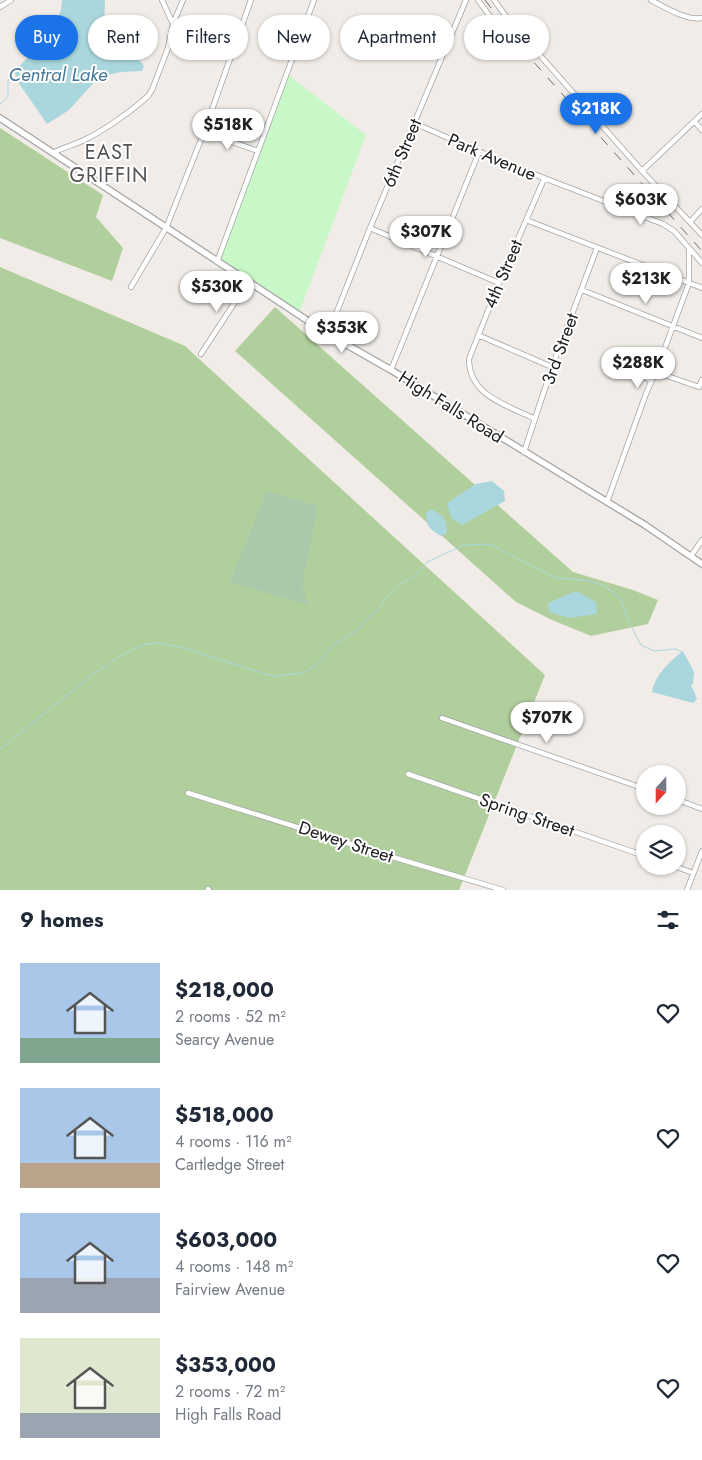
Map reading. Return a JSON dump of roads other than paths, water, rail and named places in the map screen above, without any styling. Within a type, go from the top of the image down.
[{"type":"street","points":[[0,7],[11,0]]},
{"type":"street","points":[[162,0],[169,15]]},
{"type":"street","points":[[177,15],[183,0]]},
{"type":"street","points":[[131,286],[166,228],[204,132],[252,0]]},
{"type":"street","points":[[217,262],[314,0]]},
{"type":"street","name":"6th Street","points":[[328,334],[370,228],[466,0]]},
{"type":"street","points":[[478,0],[489,15]]},
{"type":"street","points":[[494,0],[505,15]]},
{"type":"street","points":[[651,0],[679,14],[698,19],[702,18]]},
{"type":"street","points":[[52,153],[86,140],[148,96],[168,48]]},
{"type":"street","points":[[544,60],[642,171],[702,235]]},
{"type":"street","points":[[642,171],[702,114]]},
{"type":"street","name":"High Falls Road","points":[[0,118],[328,334],[391,370],[607,502],[702,564]]},
{"type":"street","points":[[695,122],[702,130]]},
{"type":"street","name":"Park Avenue","points":[[414,123],[544,179],[669,227],[702,263]]},
{"type":"street","points":[[204,132],[258,151]]},
{"type":"street","points":[[391,370],[479,152]]},
{"type":"street","name":"4th Street","points":[[535,419],[481,391],[475,383],[470,370],[469,359],[499,283],[544,179]]},
{"type":"street","points":[[690,222],[702,209]]},
{"type":"street","points":[[526,220],[702,288]]},
{"type":"street","points":[[370,228],[499,283]]},
{"type":"street","name":"3rd Street","points":[[524,452],[552,367],[597,248]]},
{"type":"street","points":[[607,502],[689,283],[689,248]]},
{"type":"street","points":[[201,354],[248,282]]},
{"type":"street","points":[[582,290],[702,338]]},
{"type":"street","points":[[478,335],[552,367]]},
{"type":"street","points":[[622,357],[637,372],[651,381]]},
{"type":"street","points":[[656,372],[699,387],[702,380]]},
{"type":"street","points":[[691,556],[702,540]]},
{"type":"street","points":[[442,718],[636,786]]},
{"type":"street","name":"Spring Street","points":[[408,774],[636,853]]},
{"type":"street","name":"Dewey Street","points":[[188,793],[486,888],[503,890]]},
{"type":"street","points":[[686,803],[702,809]]},
{"type":"street","points":[[687,890],[700,861],[702,851]]},
{"type":"street","points":[[686,870],[694,873]]},
{"type":"water","name":"Central Lake","points":[[62,0],[105,0],[105,15],[88,15],[88,60],[139,60],[144,66],[142,71],[121,72],[99,77],[69,110],[47,124],[18,82],[15,74],[25,60],[78,60],[78,15],[60,15]]},
{"type":"water","points":[[492,481],[504,491],[505,501],[462,525],[451,518],[447,503],[476,484]]},
{"type":"water","points":[[431,509],[444,518],[447,533],[441,536],[429,527],[426,513]]},
{"type":"water","points":[[576,591],[596,602],[597,614],[569,618],[549,612],[548,603]]},
{"type":"water","points":[[683,651],[694,672],[693,684],[691,685],[697,699],[693,703],[652,692],[660,674]]},
{"type":"waterway","points":[[0,104],[8,97],[8,81],[12,70],[18,66]]},
{"type":"waterway","points":[[0,749],[92,675],[122,655],[146,644],[156,643],[180,647],[272,676],[304,673],[318,663],[336,643],[356,631],[381,606],[383,601],[403,582],[412,578],[427,562],[464,545],[490,544],[556,578],[586,580],[603,585],[620,598],[641,645],[654,651],[676,649],[682,652]]},
{"type":"railway","points":[[485,0],[523,50],[702,251]]},
{"type":"district","name":"EAST GRIFFIN","points":[[109,164]]}]
